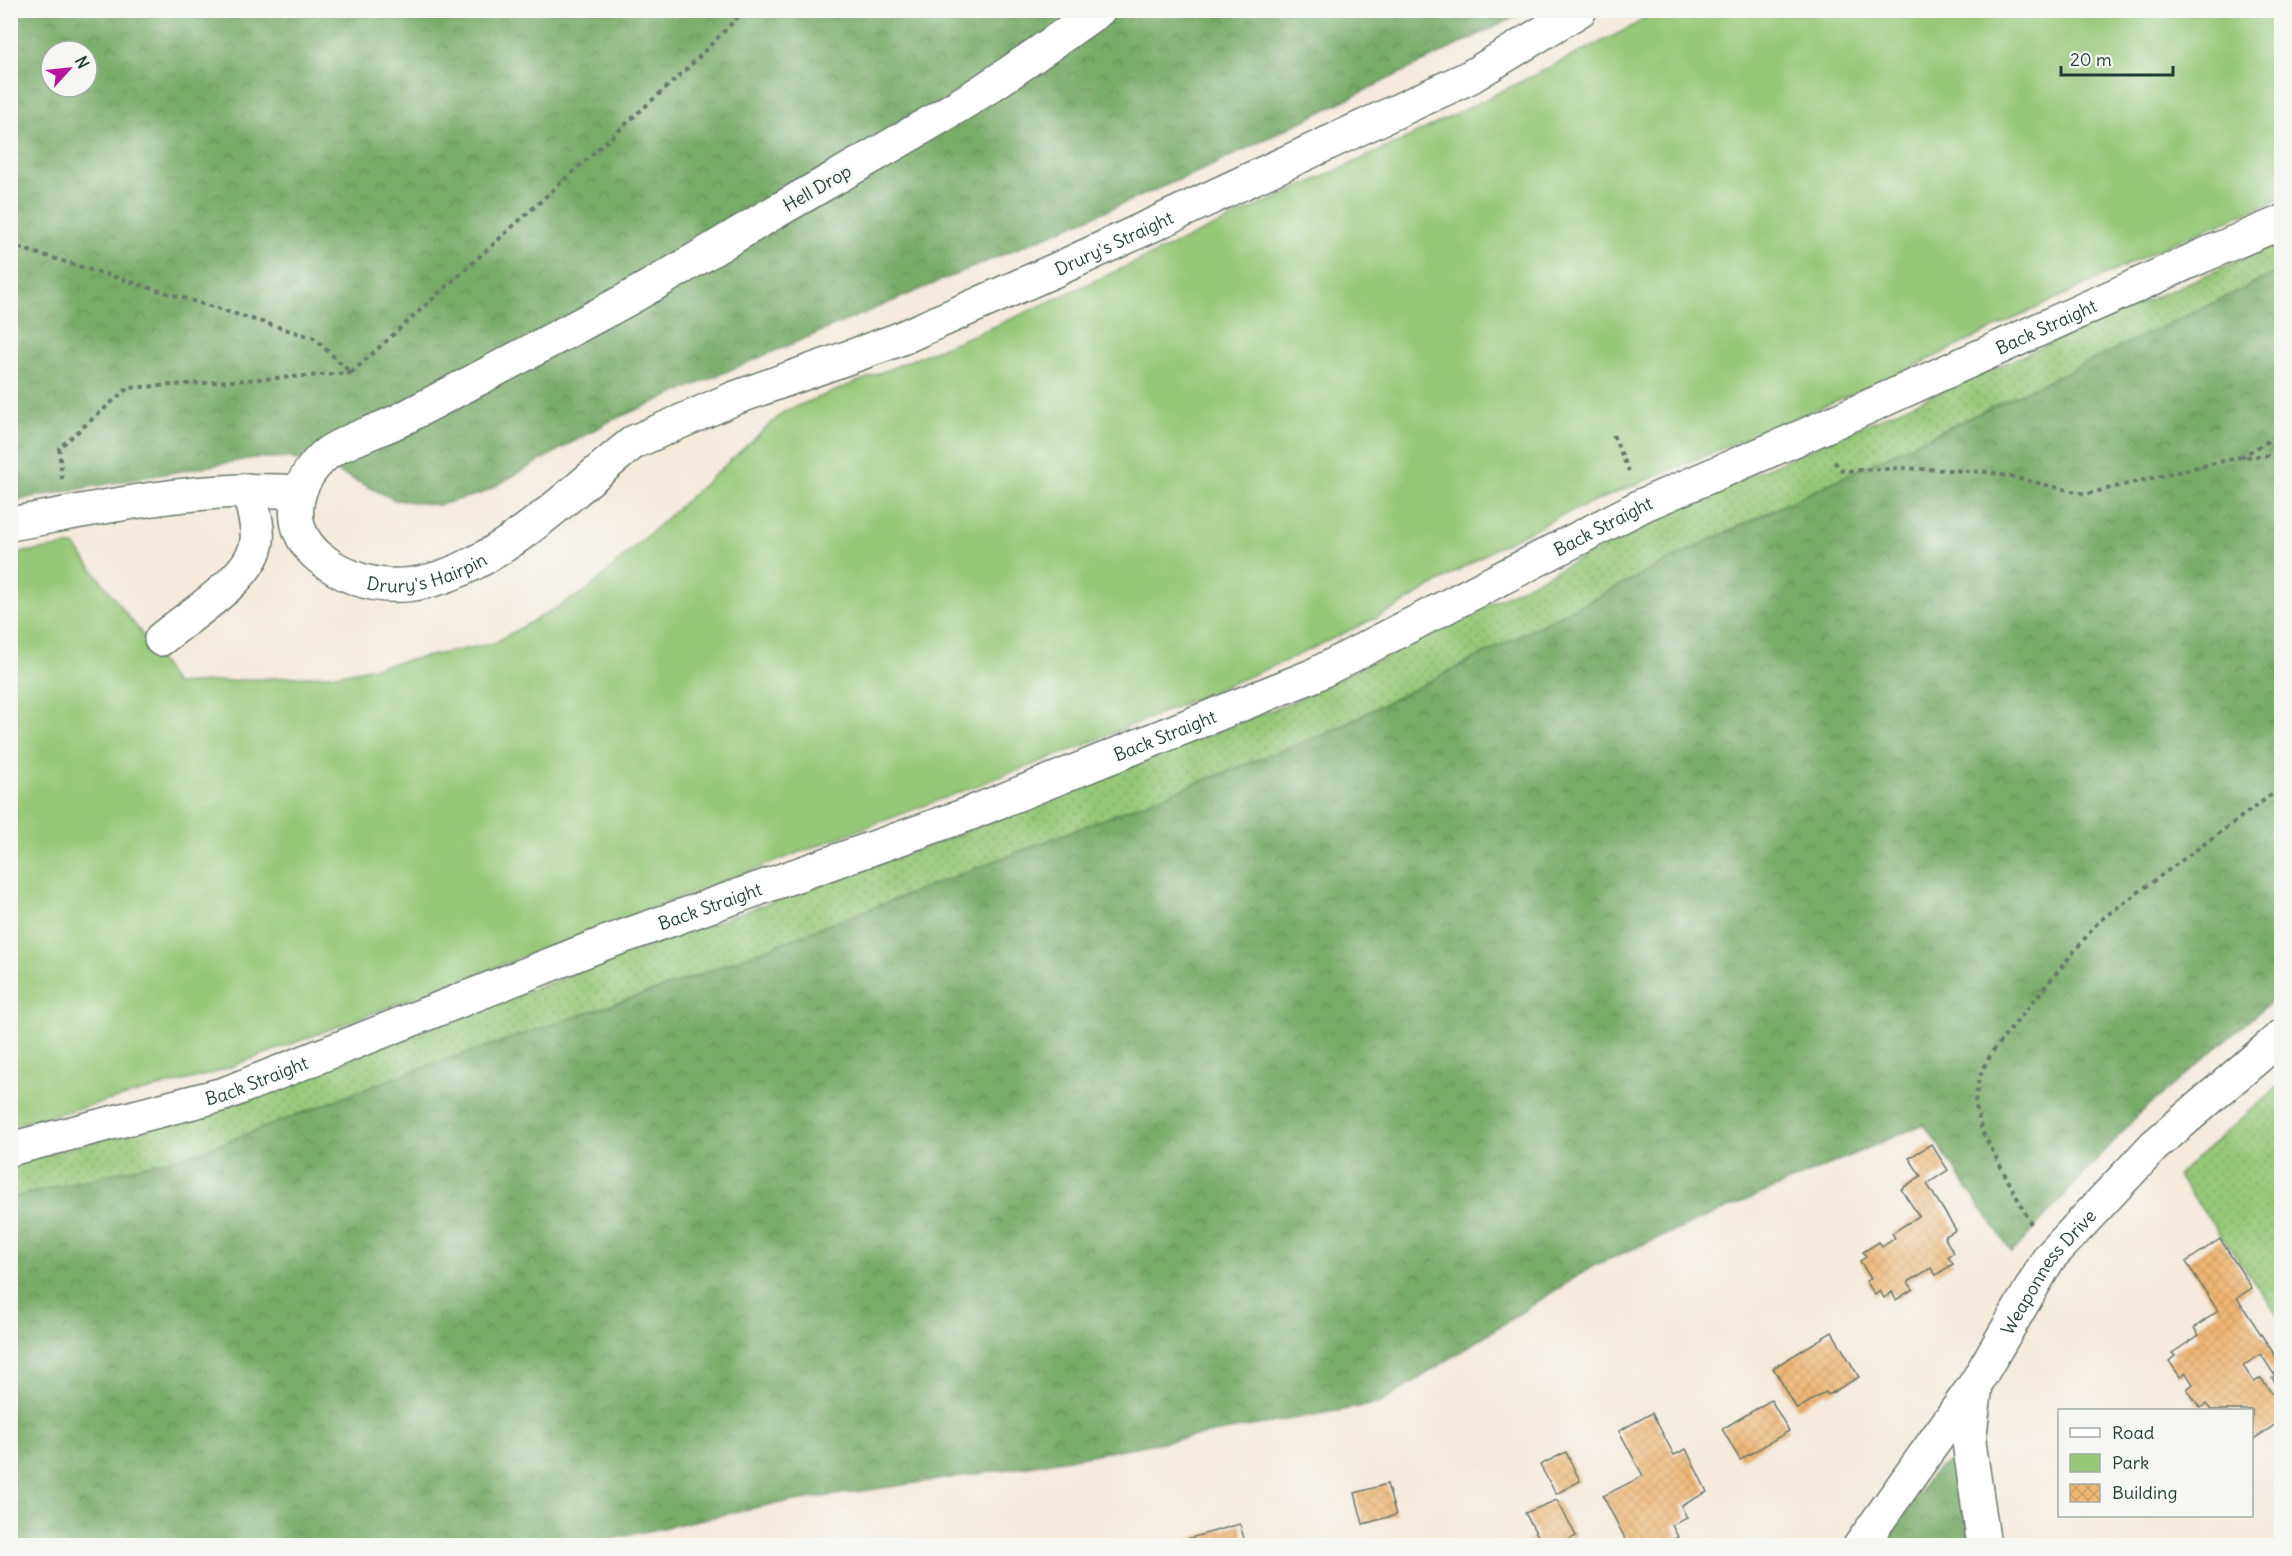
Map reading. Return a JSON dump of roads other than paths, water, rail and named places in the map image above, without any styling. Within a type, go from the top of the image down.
[{"type":"street","name":"Hell Drop","points":[[297,492],[327,453],[377,431],[614,307],[979,92],[1099,10]]},
{"type":"street","name":"Drury's Straight","points":[[634,442],[735,398],[897,340],[1060,268],[1470,77],[1580,10]]},
{"type":"street","name":"Back Straight","points":[[10,1149],[224,1094],[605,943],[987,807],[1312,676],[1642,505],[1808,434],[2282,222]]},
{"type":"street","name":"Drury's Hairpin","points":[[297,492],[295,504],[302,533],[315,554],[334,569],[358,581],[380,587],[406,586],[467,568],[497,551],[634,442]]},
{"type":"street","points":[[10,525],[165,496],[249,490],[297,492]]},
{"type":"street","points":[[161,639],[234,579],[251,559],[257,532],[249,490]]},
{"type":"street","name":"Weaponness Drive","points":[[1860,1545],[1976,1383],[2049,1258],[2154,1146],[2282,1036]]},
{"type":"street","points":[[1976,1383],[1969,1442],[1984,1545]]}]
